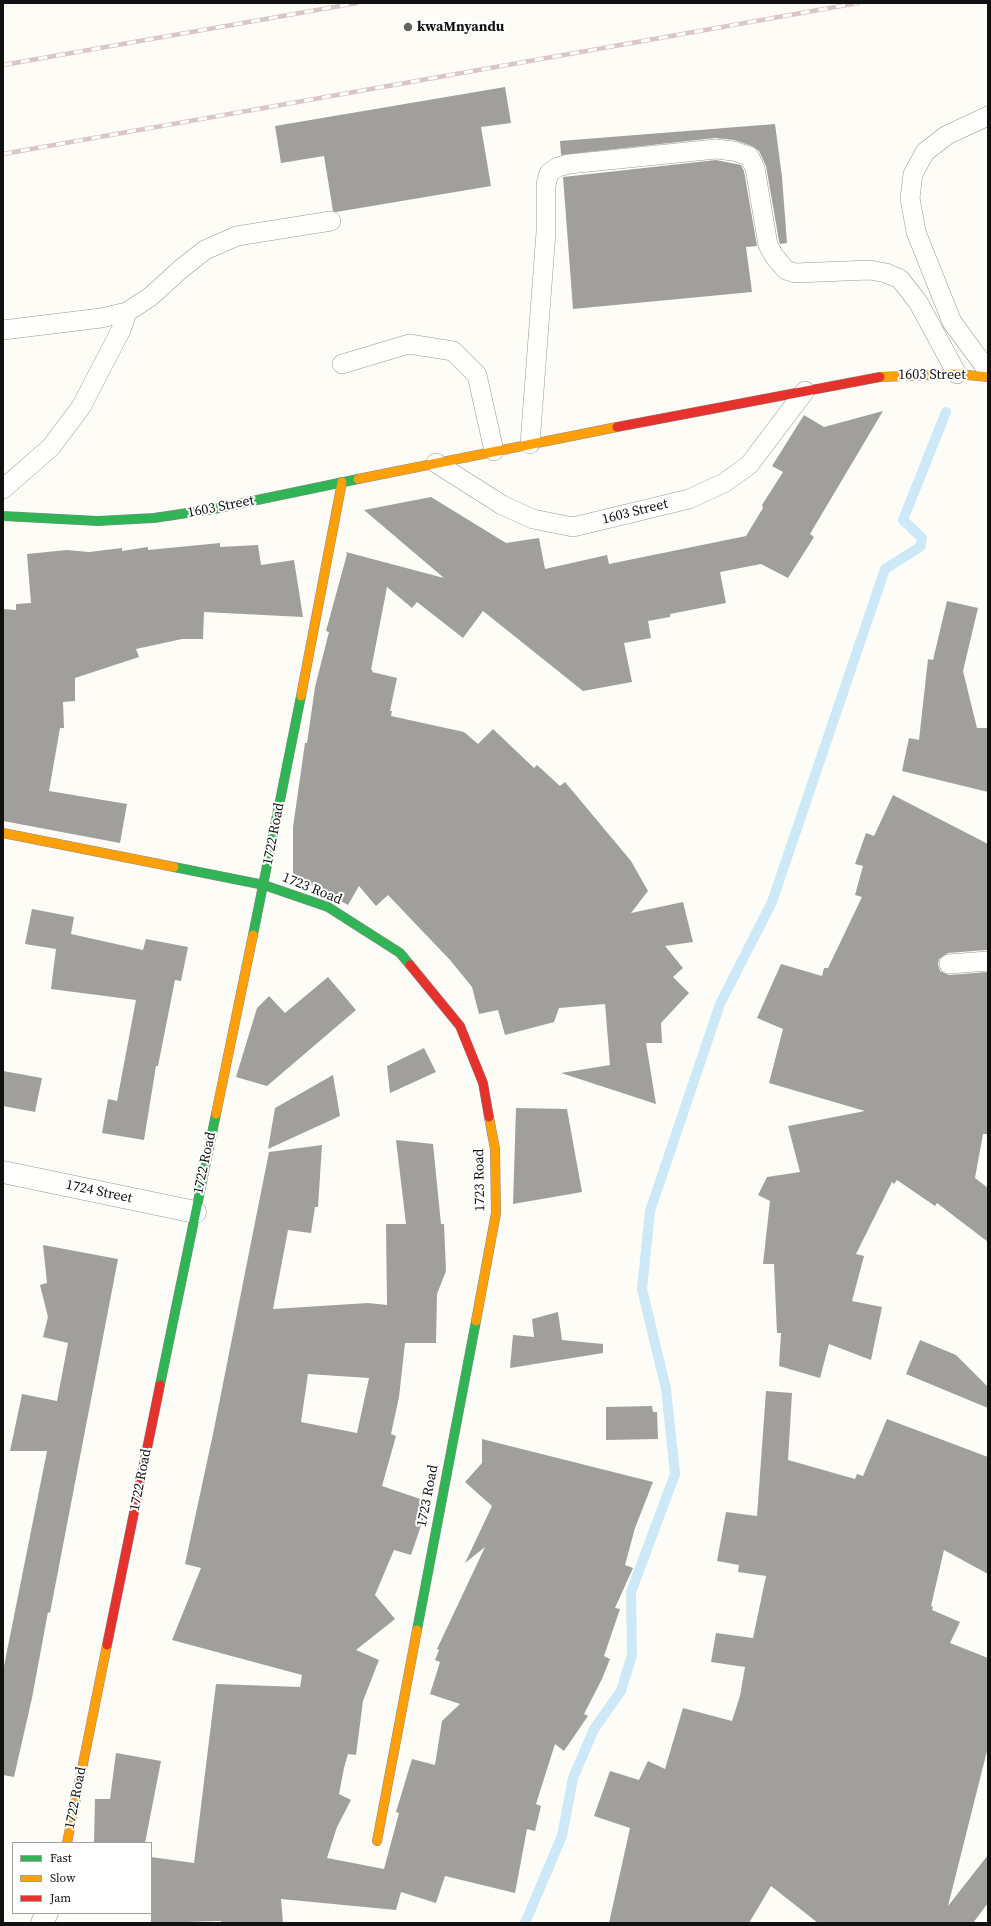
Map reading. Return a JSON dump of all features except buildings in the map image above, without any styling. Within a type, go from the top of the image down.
[{"type":"street","name":"1603 Street","points":[[3,516],[98,521],[154,518],[214,509],[494,451],[888,375],[957,374],[988,377]]},
{"type":"street","name":"1722 Road","points":[[67,1842],[195,1212],[264,885],[342,482]]},
{"type":"street","name":"1723 Road","points":[[3,832],[264,885],[328,907],[400,953],[460,1026],[483,1083],[495,1149],[496,1214],[377,1841]]},
{"type":"street","name":"1724 Street","points":[[3,1172],[195,1212]]},
{"type":"street","points":[[42,1923],[46,1914]]},
{"type":"lane","points":[[988,116],[947,135],[925,152],[912,174],[910,198],[916,232],[952,322],[988,371]]},
{"type":"lane","points":[[530,444],[546,232],[546,185],[549,173],[558,167],[569,164],[716,149],[733,151],[749,156],[755,168],[768,245],[774,256],[786,270],[796,273],[870,270],[886,273],[900,279],[918,302],[957,374]]},
{"type":"lane","points":[[3,330],[102,318],[127,312],[150,297],[182,268],[205,250],[237,236],[332,220]]},
{"type":"lane","points":[[3,488],[51,447],[81,407],[121,330],[127,312]]},
{"type":"lane","points":[[342,364],[409,344],[453,350],[477,375],[494,451]]},
{"type":"lane","name":"1603 Street","points":[[436,463],[502,505],[533,519],[573,528],[689,498],[724,483],[749,465],[805,391]]},
{"type":"lane","points":[[950,964],[988,961]]},
{"type":"waterway","points":[[525,1923],[562,1836],[573,1778],[594,1729],[621,1691],[632,1655],[631,1592],[675,1474],[666,1389],[642,1289],[650,1211],[720,1004],[772,902],[885,569],[920,547],[922,538],[903,520],[946,412]]},
{"type":"railway","points":[[3,65],[357,3]]},
{"type":"railway","points":[[3,154],[858,3]]},
{"type":"traffic: fast","points":[[3,516],[98,521],[154,518],[214,509],[358,479]]},
{"type":"traffic: fast","points":[[253,935],[301,696]]},
{"type":"traffic: fast","points":[[174,867],[264,885],[328,907],[400,953],[410,965]]},
{"type":"traffic: fast","points":[[160,1385],[216,1114]]},
{"type":"traffic: fast","points":[[417,1630],[476,1321]]},
{"type":"traffic: slow","points":[[880,377],[957,374],[988,377]]},
{"type":"traffic: slow","points":[[358,479],[617,427]]},
{"type":"traffic: slow","points":[[301,696],[342,482]]},
{"type":"traffic: slow","points":[[3,833],[174,867]]},
{"type":"traffic: slow","points":[[216,1114],[253,935]]},
{"type":"traffic: slow","points":[[476,1321],[496,1213],[495,1149],[489,1117]]},
{"type":"traffic: slow","points":[[377,1841],[417,1630]]},
{"type":"traffic: slow","points":[[67,1842],[107,1645]]},
{"type":"traffic: jam","points":[[617,427],[880,377]]},
{"type":"traffic: jam","points":[[410,965],[460,1026],[483,1083],[489,1117]]},
{"type":"traffic: jam","points":[[107,1645],[160,1385]]},
{"type":"place","name":"kwaMnyandu","points":[[408,27]]}]
